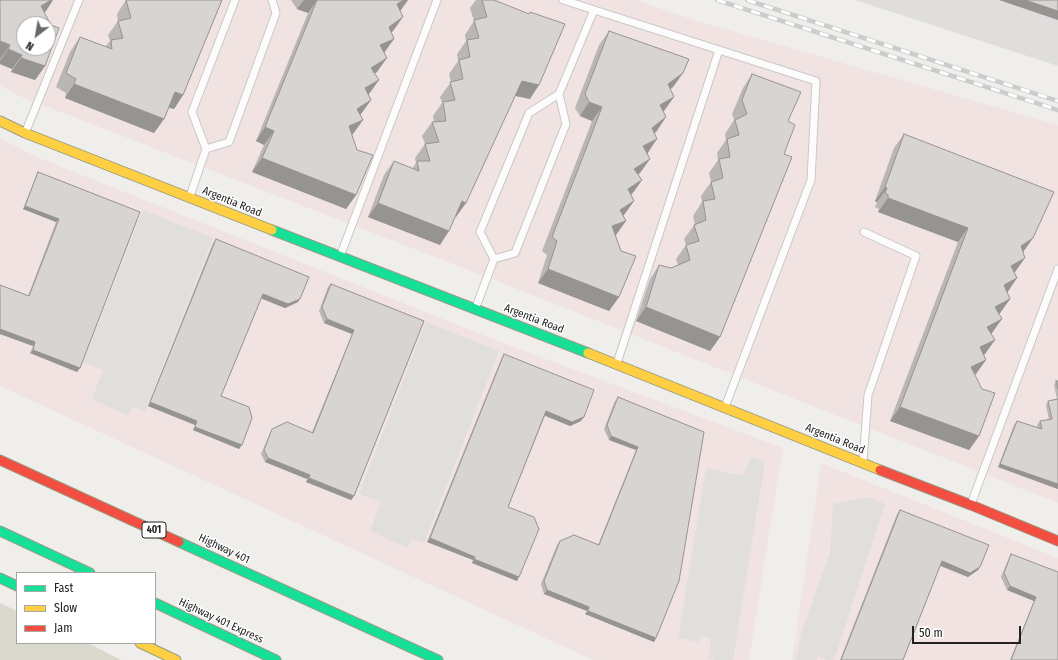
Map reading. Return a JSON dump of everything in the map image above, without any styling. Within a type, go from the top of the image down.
[{"type":"main road","name":"Argentia Road","points":[[0,121],[25,133],[616,364],[1058,541]]},
{"type":"main road","name":"Highway 401","points":[[0,460],[438,660]]},
{"type":"main road","points":[[0,531],[88,572]]},
{"type":"main road","points":[[0,578],[16,586]]},
{"type":"main road","name":"Highway 401 Express","points":[[156,603],[276,660]]},
{"type":"main road","points":[[142,644],[176,660]]},
{"type":"lane","points":[[25,133],[79,0]]},
{"type":"lane","points":[[189,198],[206,149],[192,112],[235,0]]},
{"type":"lane","points":[[206,149],[229,142],[276,13],[272,0]]},
{"type":"lane","points":[[340,257],[437,0]]},
{"type":"lane","points":[[563,0],[816,81],[811,180],[725,408]]},
{"type":"lane","points":[[475,309],[494,259],[480,232],[529,113],[559,94],[594,10]]},
{"type":"lane","points":[[616,364],[719,50]]},
{"type":"lane","points":[[494,259],[515,253],[566,124],[559,94]]},
{"type":"lane","points":[[863,464],[868,395],[916,256],[864,232]]},
{"type":"lane","points":[[971,505],[1058,269]]},
{"type":"shaded area","points":[[0,0],[635,0],[694,20],[1058,125],[1058,503],[484,276],[14,94],[0,85]]},
{"type":"shaded area","points":[[855,0],[1058,0],[1058,66]]},
{"type":"shaded area","points":[[0,138],[37,157],[511,346],[783,448],[749,660],[593,660],[0,386]]},
{"type":"shaded area","points":[[143,210],[213,238],[145,411],[133,407],[128,416],[92,399],[103,370],[83,363]]},
{"type":"shaded area","points":[[426,322],[499,351],[424,543],[412,539],[407,548],[370,531],[381,502],[359,494]]},
{"type":"shaded area","points":[[751,457],[765,462],[733,660],[714,660],[709,658],[711,639],[700,636],[699,642],[678,638],[706,468],[743,476]]},
{"type":"shaded area","points":[[821,463],[1058,558],[1058,660],[792,660]]},
{"type":"shaded area","points":[[867,497],[885,504],[834,660],[827,660],[818,656],[817,660],[796,660],[801,634],[830,552],[833,504]]},
{"type":"shaded area","points":[[0,603],[16,611],[16,644],[90,644],[121,660],[0,660]]},
{"type":"building","points":[[0,0],[51,0],[41,6],[46,16],[16,16],[16,52],[8,49],[10,45],[0,41]]},
{"type":"building","points":[[126,0],[222,0],[183,95],[175,92],[164,119],[74,84],[76,79],[66,73],[80,37],[112,49],[111,40],[123,38],[118,21],[131,18]]},
{"type":"building","points":[[317,0],[404,0],[397,4],[403,17],[389,27],[394,39],[380,45],[387,58],[371,68],[379,80],[365,88],[371,100],[357,109],[363,120],[349,126],[357,150],[373,155],[356,195],[262,158],[274,131],[265,127]]},
{"type":"building","points":[[482,0],[494,0],[529,14],[530,12],[565,24],[539,85],[522,81],[466,203],[462,201],[449,231],[378,203],[394,161],[419,171],[417,161],[430,161],[425,144],[439,142],[432,122],[446,121],[443,102],[455,100],[450,82],[463,79],[459,60],[470,57],[467,40],[479,38],[474,20],[487,17]]},
{"type":"building","points":[[1025,0],[1058,0],[1058,11]]},
{"type":"building","points":[[56,27],[59,28],[56,36]]},
{"type":"building","points":[[609,31],[689,59],[683,73],[668,84],[674,97],[660,105],[666,117],[652,128],[657,139],[643,146],[650,159],[634,169],[642,180],[628,189],[634,201],[620,210],[626,221],[612,226],[621,251],[636,256],[619,297],[548,269],[557,241],[552,237],[602,107],[589,102],[585,94]]},
{"type":"building","points":[[22,56],[49,56],[45,66],[21,58]]},
{"type":"building","points":[[752,74],[801,92],[788,121],[795,125],[784,154],[792,157],[720,337],[646,307],[659,265],[671,268],[690,260],[686,245],[699,241],[694,225],[706,220],[703,201],[715,199],[711,182],[723,178],[719,159],[730,157],[727,139],[739,135],[735,120],[747,114],[742,100]]},
{"type":"building","points":[[904,134],[1054,192],[1033,238],[1021,246],[1025,258],[1011,266],[1017,278],[1004,285],[1010,299],[995,307],[1002,319],[987,327],[995,340],[980,347],[986,360],[971,367],[982,389],[995,393],[979,436],[900,407],[968,228],[888,198],[888,195],[885,193],[887,188],[885,187]]},
{"type":"building","points":[[38,172],[140,212],[80,368],[33,350],[35,342],[0,329],[0,285],[29,296],[59,219],[25,206]]},
{"type":"building","points":[[216,239],[309,277],[300,299],[288,304],[263,294],[221,396],[249,407],[252,418],[242,445],[195,427],[197,421],[150,402]]},
{"type":"building","points":[[331,284],[424,321],[354,496],[309,478],[310,475],[268,458],[264,450],[272,429],[287,422],[313,433],[354,330],[327,319],[322,307]]},
{"type":"building","points":[[504,354],[594,390],[584,417],[572,422],[546,411],[508,507],[534,517],[539,529],[519,577],[474,559],[475,557],[430,538]]},
{"type":"building","points":[[618,397],[704,432],[679,581],[656,638],[588,611],[589,607],[547,590],[544,581],[560,541],[574,535],[599,545],[638,447],[611,436],[607,425]]},
{"type":"building","points":[[1058,399],[1058,484],[1000,464],[1017,421],[1042,429],[1040,421],[1052,419],[1048,401]]},
{"type":"building","points":[[900,510],[989,545],[980,567],[970,573],[942,561],[903,660],[841,660]]},
{"type":"building","points":[[1011,554],[1058,572],[1058,660],[1011,660],[1036,597],[1010,586],[1004,573]]},
{"type":"railway","points":[[717,0],[1058,110]]},
{"type":"railway","points":[[747,0],[1058,101]]},
{"type":"traffic: fast","points":[[272,230],[588,353]]},
{"type":"traffic: fast","points":[[0,531],[88,572]]},
{"type":"traffic: fast","points":[[179,542],[438,660]]},
{"type":"traffic: fast","points":[[0,578],[16,586]]},
{"type":"traffic: fast","points":[[156,603],[276,660]]},
{"type":"traffic: slow","points":[[0,121],[25,133],[272,230]]},
{"type":"traffic: slow","points":[[588,353],[880,470]]},
{"type":"traffic: slow","points":[[142,644],[176,660]]},
{"type":"traffic: jam","points":[[0,460],[179,542]]},
{"type":"traffic: jam","points":[[880,470],[971,505],[1058,541]]}]
